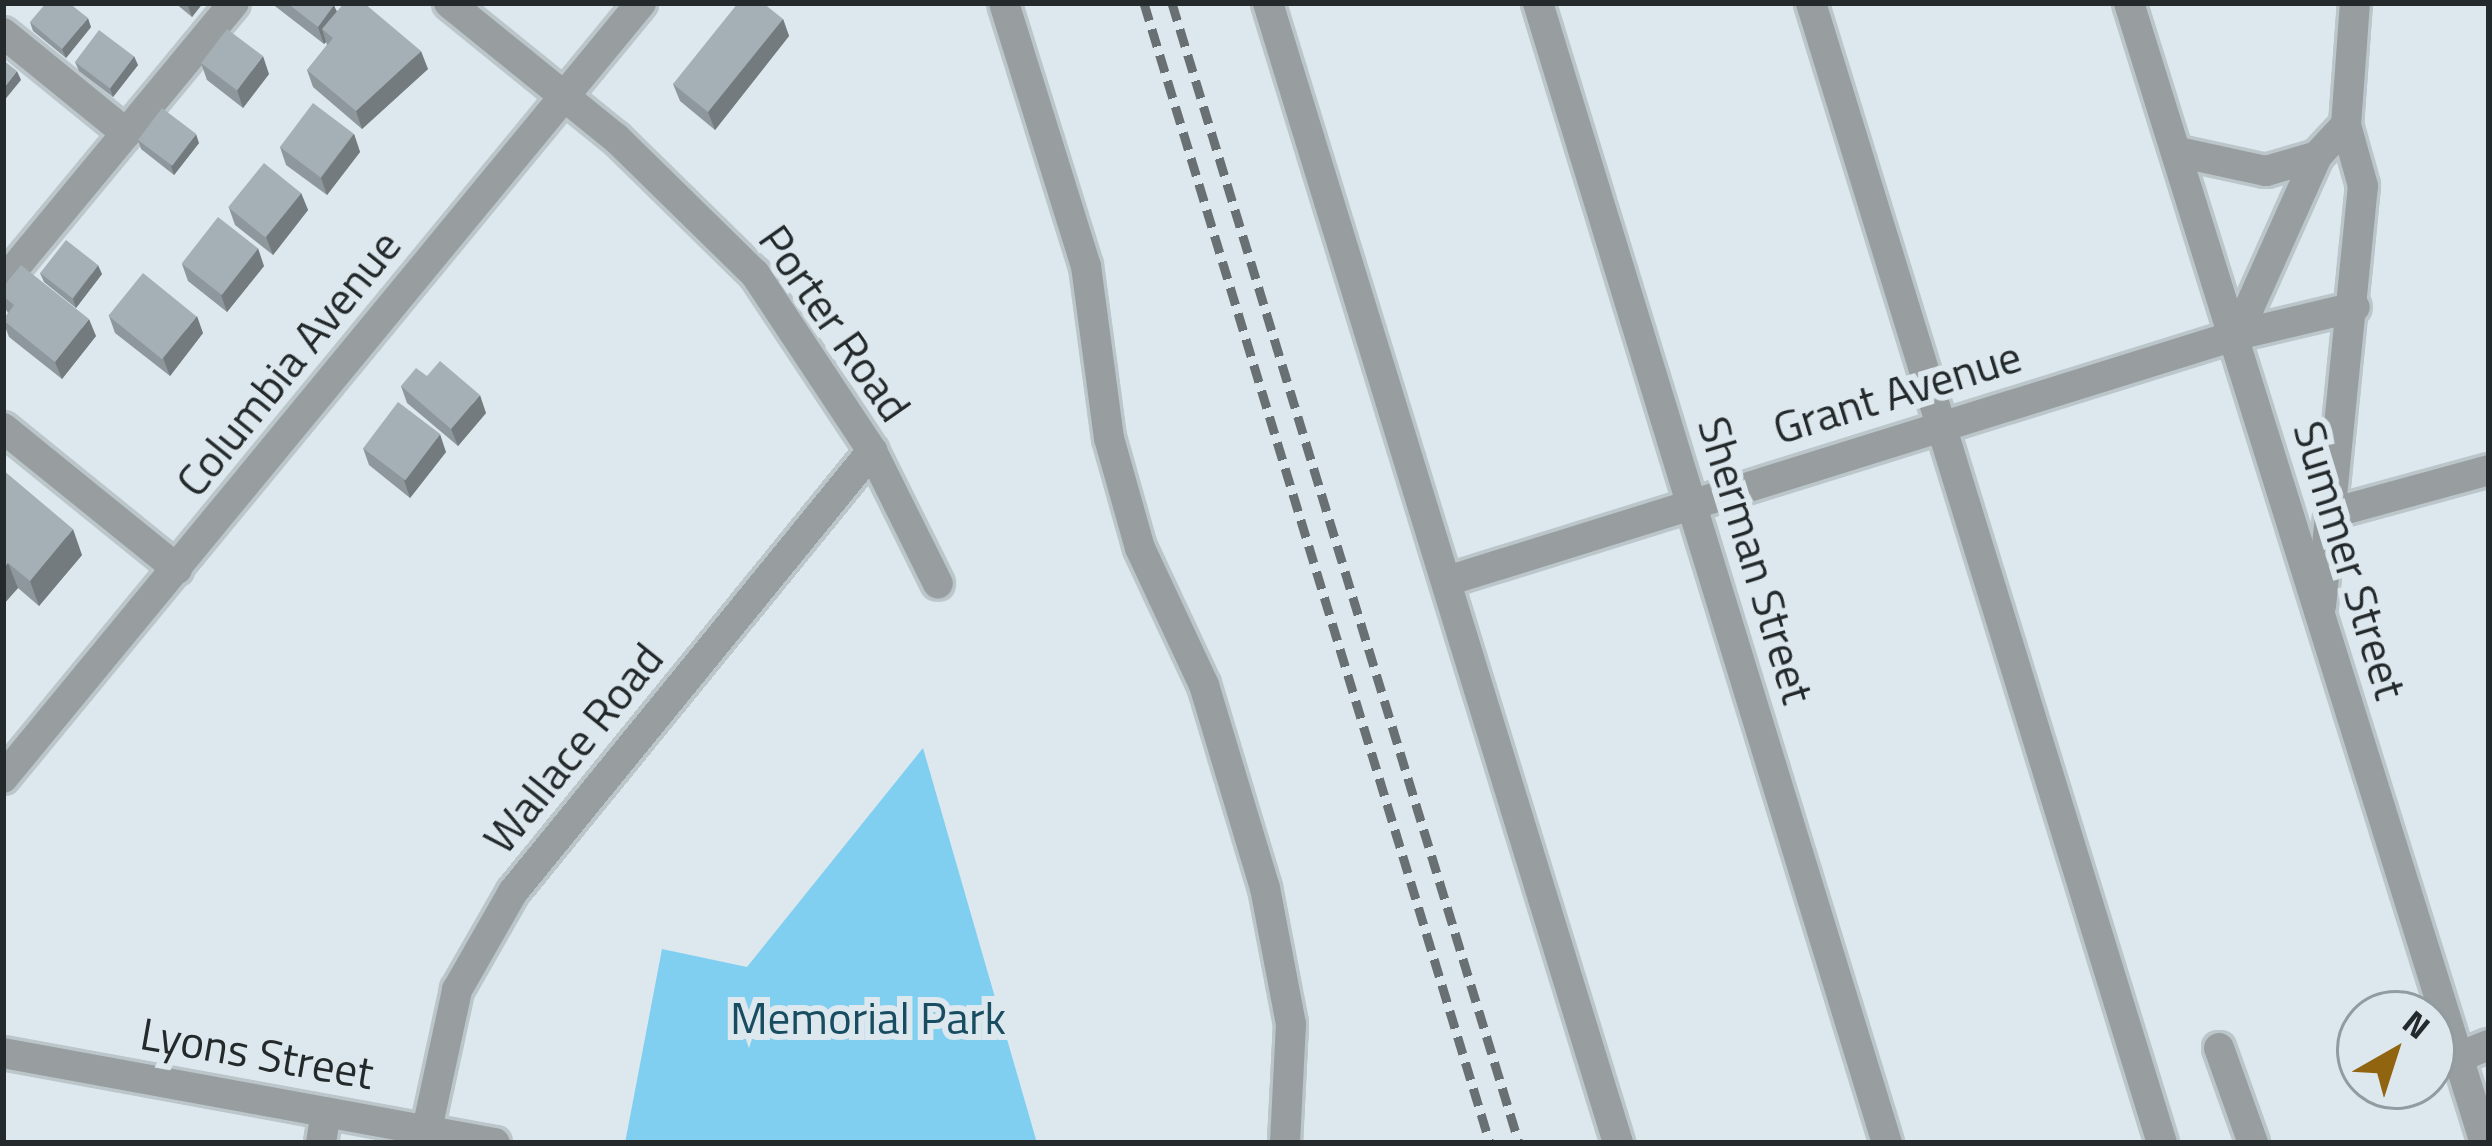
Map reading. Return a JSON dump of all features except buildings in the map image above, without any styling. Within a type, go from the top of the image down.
[{"type":"street","points":[[3,282],[234,3]]},
{"type":"street","name":"Porter Road","points":[[449,3],[564,97],[755,274],[872,451],[938,584]]},
{"type":"street","name":"Columbia Avenue","points":[[3,778],[641,3]]},
{"type":"street","points":[[1004,3],[1086,266],[1109,438],[1140,548],[1204,685],[1265,887],[1291,1024],[1285,1143]]},
{"type":"street","points":[[1268,3],[1618,1143]]},
{"type":"street","name":"Sherman Street","points":[[1538,3],[1887,1143]]},
{"type":"street","points":[[1811,3],[2162,1143]]},
{"type":"street","name":"Summer Street","points":[[2129,3],[2237,334],[2319,624],[2484,1143]]},
{"type":"street","points":[[2319,624],[2355,307],[2363,186],[2346,125],[2355,3]]},
{"type":"street","points":[[3,33],[126,133]]},
{"type":"street","points":[[2237,334],[2318,156],[2346,125]]},
{"type":"street","points":[[2178,152],[2266,171],[2318,156]]},
{"type":"street","name":"Grant Avenue","points":[[1447,581],[2237,334],[2355,307]]},
{"type":"street","points":[[3,428],[177,568]]},
{"type":"street","name":"Wallace Road","points":[[424,1137],[457,990],[513,892],[872,451]]},
{"type":"street","points":[[2332,513],[2489,470]]},
{"type":"street","points":[[2458,1057],[2489,1045]]},
{"type":"street","points":[[2219,1048],[2253,1143]]},
{"type":"street","name":"Lyons Street","points":[[3,1053],[326,1112],[424,1137],[495,1143]]},
{"type":"street","points":[[321,1143],[326,1112]]},
{"type":"green space","name":"Memorial Park","points":[[923,748],[1037,1143],[625,1143],[662,949],[747,967]]},
{"type":"railway","points":[[1144,3],[1490,1143]]},
{"type":"railway","points":[[1172,3],[1519,1143]]}]
